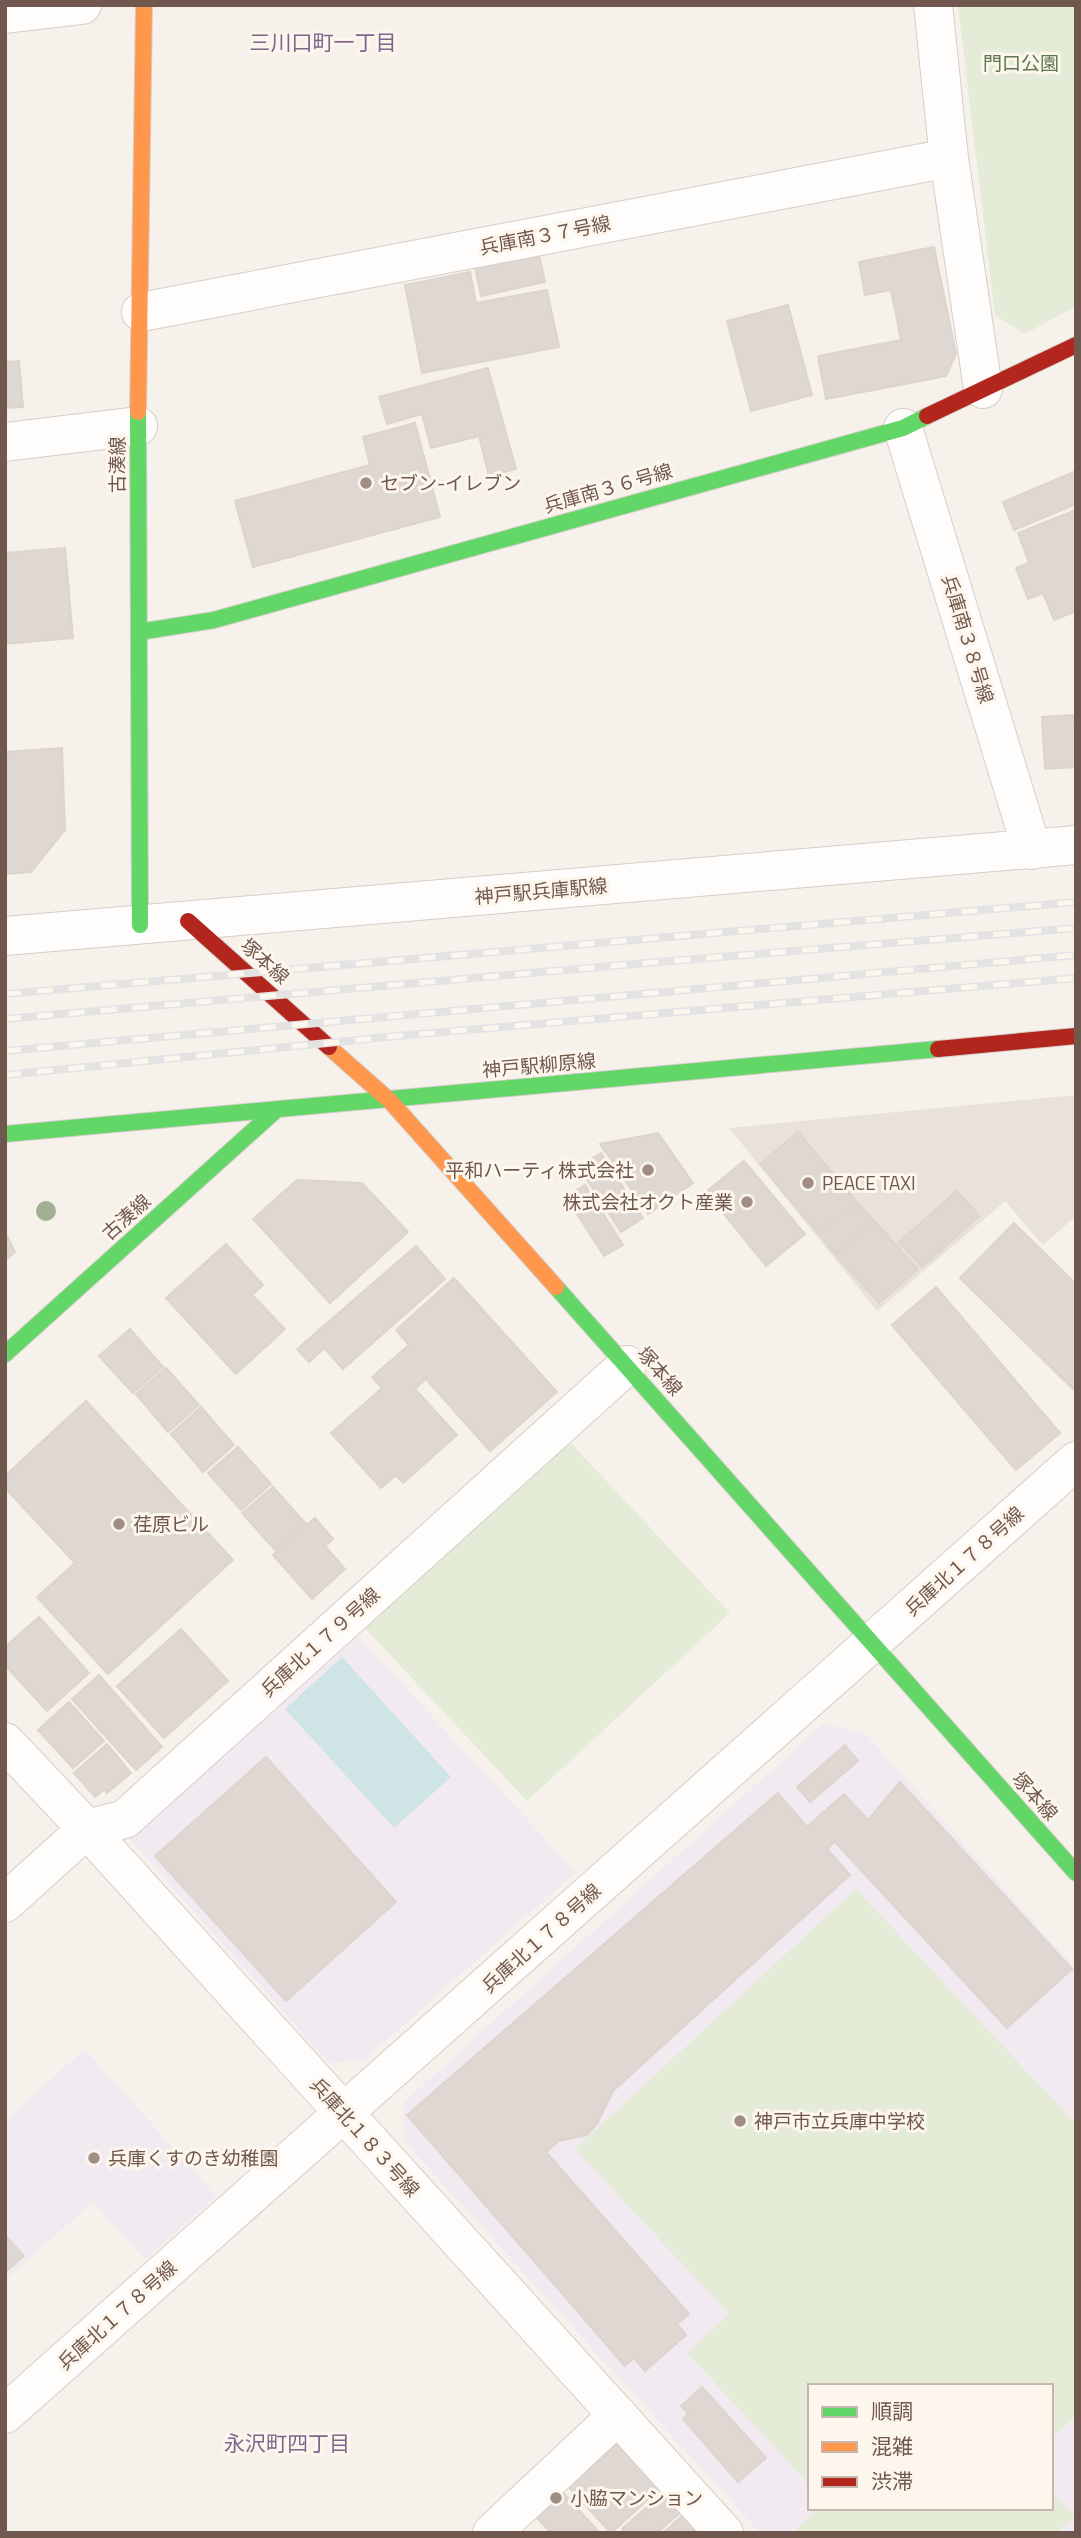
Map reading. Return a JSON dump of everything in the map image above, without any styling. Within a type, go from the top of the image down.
[{"type":"street","points":[[5,14],[82,5]]},
{"type":"street","name":"古湊線","points":[[139,925],[138,426],[144,5]]},
{"type":"street","points":[[933,5],[949,158],[983,389]]},
{"type":"street","name":"兵庫南３７号線","points":[[141,312],[949,158]]},
{"type":"street","name":"兵庫南３６号線","points":[[139,632],[214,620],[904,428],[1076,345]]},
{"type":"street","points":[[5,442],[138,426]]},
{"type":"street","name":"兵庫南３８号線","points":[[904,428],[1032,849]]},
{"type":"street","name":"神戸駅兵庫駅線","points":[[5,936],[1076,845]]},
{"type":"street","name":"塚本線","points":[[188,921],[390,1101],[1076,1873]]},
{"type":"street","name":"神戸駅柳原線","points":[[5,1134],[390,1101],[1076,1036]]},
{"type":"street","name":"古湊線","points":[[5,1354],[275,1111]]},
{"type":"street","name":"兵庫北１７９号線","points":[[5,1903],[87,1829],[125,1819],[627,1365]]},
{"type":"street","name":"兵庫北１７８号線","points":[[5,2414],[1076,1461]]},
{"type":"street","name":"兵庫北１８３号線","points":[[5,1742],[87,1829],[724,2533]]},
{"type":"street","points":[[492,2533],[618,2415]]},
{"type":"shaded area","points":[[1076,1095],[1076,1216],[1043,1245],[1005,1201],[877,1311],[729,1128]]},
{"type":"shaded area","points":[[358,1636],[576,1872],[364,2060],[329,2063],[129,1839]]},
{"type":"shaded area","points":[[342,1657],[451,1777],[394,1828],[285,1709]]},
{"type":"shaded area","name":"神戸市立兵庫中学校","points":[[824,1723],[867,1735],[1076,1969],[1076,2533],[760,2533],[404,2141],[404,2102]]},
{"type":"shaded area","name":"兵庫くすのき幼稚園","points":[[85,2049],[216,2196],[145,2260],[93,2202],[5,2280],[5,2120]]},
{"type":"green space","name":"門口公園","points":[[958,5],[1076,5],[1076,306],[1025,334],[995,315]]},
{"type":"green space","points":[[567,1439],[730,1613],[527,1801],[364,1627]]},
{"type":"green space","points":[[856,1889],[1076,2124],[1076,2416],[1053,2437],[1053,2384],[808,2384],[808,2483],[687,2353],[729,2314],[575,2149]]},
{"type":"green space","points":[[1053,2492],[1075,2516],[1057,2533],[792,2533],[817,2510],[1053,2510]]},
{"type":"building","points":[[537,245],[545,282],[481,296],[473,258]]},
{"type":"building","points":[[934,247],[956,354],[946,376],[826,399],[818,356],[901,340],[891,290],[865,295],[859,262]]},
{"type":"building","points":[[470,272],[476,303],[547,290],[559,347],[422,373],[405,285]]},
{"type":"building","points":[[788,305],[812,395],[751,411],[727,321]]},
{"type":"building","points":[[19,361],[23,407],[5,408],[5,362]]},
{"type":"building","points":[[488,368],[516,469],[489,476],[479,436],[431,448],[422,414],[387,424],[379,397]]},
{"type":"building","name":"セブン-イレブン","points":[[415,423],[440,517],[253,567],[235,501],[370,465],[363,437]]},
{"type":"building","points":[[1076,471],[1076,504],[1014,530],[1003,502]]},
{"type":"building","points":[[1076,510],[1076,611],[1054,620],[1043,593],[1028,599],[1016,568],[1029,563],[1018,533]]},
{"type":"building","points":[[65,548],[73,638],[5,644],[5,553]]},
{"type":"building","points":[[1073,715],[1076,767],[1045,769],[1042,717]]},
{"type":"building","points":[[62,748],[65,830],[31,872],[5,874],[5,752]]},
{"type":"building","name":"PEACE TAXI","points":[[798,1132],[857,1202],[818,1233],[760,1164]]},
{"type":"building","points":[[658,1133],[693,1183],[648,1214],[600,1144]]},
{"type":"building","points":[[601,1153],[643,1218],[621,1232],[579,1167]]},
{"type":"building","points":[[744,1161],[805,1234],[766,1266],[706,1192]]},
{"type":"building","points":[[297,1180],[362,1183],[408,1232],[330,1303],[253,1219]]},
{"type":"building","points":[[585,1185],[623,1245],[604,1256],[566,1197]]},
{"type":"building","points":[[957,1191],[979,1216],[922,1267],[899,1242]]},
{"type":"building","points":[[857,1202],[875,1222],[835,1254],[818,1233]]},
{"type":"building","points":[[875,1222],[918,1269],[879,1303],[835,1254]]},
{"type":"building","points":[[1014,1223],[1076,1284],[1076,1392],[960,1278]]},
{"type":"building","points":[[5,1232],[15,1252],[5,1260]]},
{"type":"building","points":[[226,1244],[263,1285],[252,1295],[285,1329],[236,1374],[166,1298]]},
{"type":"building","points":[[416,1246],[445,1279],[343,1369],[324,1348],[309,1362],[297,1349]]},
{"type":"building","points":[[454,1278],[557,1392],[490,1451],[426,1379],[415,1389],[457,1435],[403,1483],[396,1475],[381,1488],[331,1433],[382,1388],[372,1377],[409,1345],[396,1330]]},
{"type":"building","points":[[936,1287],[1060,1433],[1016,1470],[892,1325]]},
{"type":"building","points":[[130,1329],[163,1367],[133,1393],[99,1356]]},
{"type":"building","points":[[166,1368],[199,1405],[168,1432],[136,1394]]},
{"type":"building","name":"荏原ビル","points":[[86,1401],[233,1560],[108,1674],[37,1597],[75,1563],[5,1488],[5,1476]]},
{"type":"building","points":[[201,1407],[234,1445],[203,1472],[171,1434]]},
{"type":"building","points":[[238,1447],[271,1484],[241,1510],[208,1473]]},
{"type":"building","points":[[273,1487],[306,1524],[275,1550],[242,1513]]},
{"type":"building","points":[[315,1518],[333,1539],[325,1546],[345,1569],[312,1599],[273,1555]]},
{"type":"building","points":[[39,1617],[89,1673],[47,1711],[5,1665],[5,1647]]},
{"type":"building","points":[[181,1629],[228,1681],[164,1738],[117,1686]]},
{"type":"building","points":[[99,1675],[162,1747],[136,1770],[72,1699]]},
{"type":"building","points":[[69,1702],[104,1741],[73,1768],[38,1730]]},
{"type":"building","points":[[107,1744],[131,1773],[107,1793],[104,1789],[95,1797],[74,1773]]},
{"type":"building","points":[[845,1745],[858,1761],[810,1802],[797,1787]]},
{"type":"building","points":[[266,1757],[396,1902],[286,2001],[155,1856]]},
{"type":"building","points":[[900,1782],[1072,1969],[1007,2028],[835,1842],[827,1849],[850,1875],[613,2091],[597,2124],[587,2135],[559,2141],[546,2152],[689,2314],[677,2324],[686,2335],[645,2371],[634,2358],[625,2366],[407,2115],[778,1793],[807,1827],[844,1794],[868,1820]]},
{"type":"building","points":[[5,2235],[24,2256],[5,2272]]},
{"type":"building","points":[[702,2387],[766,2458],[738,2482],[683,2419],[688,2414],[681,2406]]},
{"type":"building","points":[[619,2435],[664,2485],[611,2533],[566,2484]]},
{"type":"building","name":"小脇マンション","points":[[557,2486],[600,2533],[551,2533],[530,2510]]},
{"type":"building","points":[[664,2492],[681,2512],[657,2533],[625,2533],[622,2529]]},
{"type":"building","points":[[683,2515],[699,2533],[663,2533]]},
{"type":"railway","points":[[5,994],[1076,902]]},
{"type":"railway","points":[[5,1019],[1076,928]]},
{"type":"railway","points":[[5,1051],[1076,955]]},
{"type":"railway","points":[[5,1075],[408,1035],[1076,978]]},
{"type":"traffic: fast","points":[[138,412],[140,925]]},
{"type":"traffic: fast","points":[[139,632],[214,620],[903,428],[927,416]]},
{"type":"traffic: fast","points":[[5,1134],[938,1049]]},
{"type":"traffic: fast","points":[[5,1354],[275,1111]]},
{"type":"traffic: fast","points":[[556,1287],[1076,1873]]},
{"type":"traffic: slow","points":[[138,412],[144,5]]},
{"type":"traffic: slow","points":[[329,1047],[390,1101],[556,1287]]},
{"type":"traffic: jam","points":[[927,416],[1076,345]]},
{"type":"traffic: jam","points":[[188,921],[329,1047]]},
{"type":"traffic: jam","points":[[938,1049],[1076,1036]]},
{"type":"place","name":"セブン-イレブン","points":[[366,483]]},
{"type":"place","name":"平和ハーティ株式会社","points":[[648,1170]]},
{"type":"place","name":"PEACE TAXI","points":[[808,1183]]},
{"type":"place","name":"株式会社オクト産業","points":[[747,1202]]},
{"type":"place","name":"荏原ビル","points":[[119,1524]]},
{"type":"place","name":"神戸市立兵庫中学校","points":[[740,2121]]},
{"type":"place","name":"兵庫くすのき幼稚園","points":[[94,2158]]},
{"type":"place","name":"小脇マンション","points":[[556,2498]]},
{"type":"district","name":"三川口町一丁目","points":[[323,43]]},
{"type":"district","name":"永沢町四丁目","points":[[287,2444]]}]
